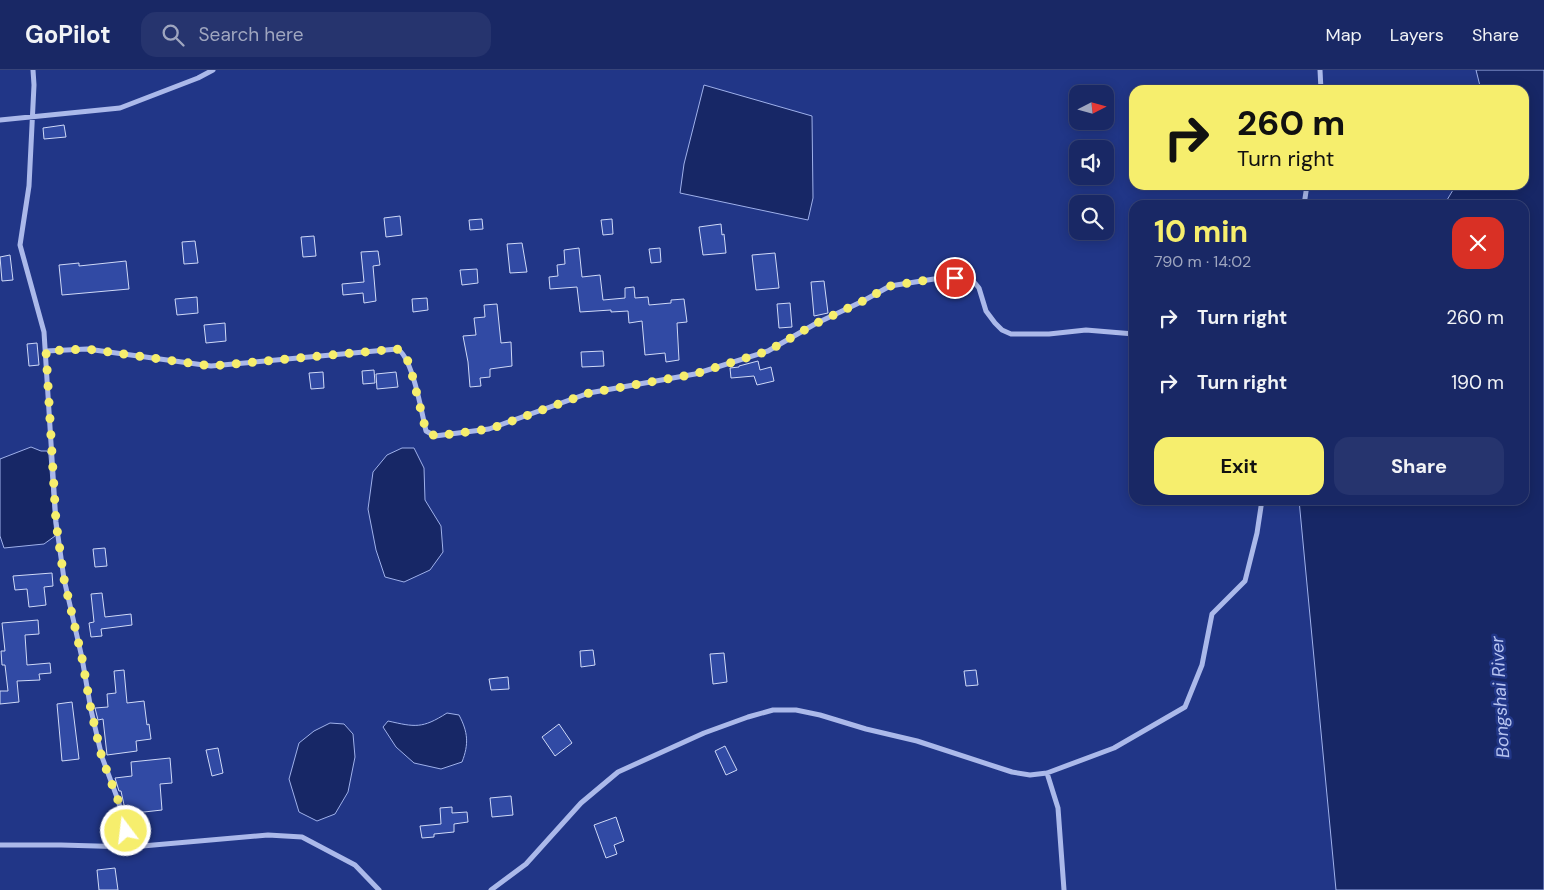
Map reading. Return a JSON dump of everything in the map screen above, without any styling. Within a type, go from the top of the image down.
[{"type":"street","points":[[33,70],[29,186],[20,245],[44,332],[56,522],[64,579],[102,758],[118,800],[131,847]]},
{"type":"street","points":[[0,120],[120,108],[198,78],[213,70]]},
{"type":"street","points":[[1320,70],[1321,85]]},
{"type":"street","points":[[46,351],[87,349],[211,366],[397,349],[402,351],[409,363],[426,431],[435,436],[490,429],[589,393],[695,374],[750,357],[768,351],[815,324],[890,286],[934,279],[955,278],[974,282],[979,288],[986,311],[1002,330],[1011,334],[1049,334],[1086,330],[1129,334]]},
{"type":"street","points":[[491,890],[526,864],[581,803],[618,772],[704,733],[773,710],[796,710],[820,715],[866,729],[917,741],[1012,772],[1030,775],[1047,773],[1114,748],[1185,707],[1202,665],[1212,614],[1245,581],[1257,533],[1261,505]]},
{"type":"street","points":[[1047,773],[1058,808],[1064,890]]},
{"type":"street","points":[[0,845],[131,847],[268,835],[302,837],[355,865],[379,890]]},
{"type":"water","name":"Bongshai River","points":[[1476,70],[1544,70],[1544,890],[1336,890],[1299,505],[1529,505],[1529,200],[1447,200],[1453,190],[1529,190],[1529,85],[1480,85]]},
{"type":"water","points":[[704,85],[812,116],[813,198],[808,220],[680,193],[684,164]]},
{"type":"water","points":[[31,447],[47,451],[49,455],[55,536],[44,544],[4,548],[0,536],[0,459]]},
{"type":"water","points":[[402,448],[414,448],[424,468],[425,500],[441,526],[443,552],[430,570],[404,582],[385,577],[376,550],[368,509],[373,472],[387,455]]},
{"type":"water","points":[[447,713],[459,715],[466,733],[466,749],[462,762],[441,769],[414,763],[396,747],[383,727],[388,721],[405,725],[424,724]]},
{"type":"water","points":[[330,723],[344,724],[353,734],[355,757],[348,792],[335,814],[317,821],[299,812],[289,779],[299,743],[314,731]]},
{"type":"building","points":[[64,125],[66,137],[44,139],[43,128]]},
{"type":"building","points":[[400,216],[402,235],[386,237],[384,218]]},
{"type":"building","points":[[482,219],[483,229],[470,230],[469,220]]},
{"type":"building","points":[[612,219],[613,234],[603,235],[601,220]]},
{"type":"building","points":[[721,224],[726,253],[703,255],[699,227]]},
{"type":"building","points":[[314,236],[316,256],[303,257],[301,237]]},
{"type":"building","points":[[195,241],[198,263],[184,264],[182,242]]},
{"type":"building","points":[[522,243],[527,272],[510,273],[507,244]]},
{"type":"building","points":[[579,248],[582,277],[600,275],[603,300],[625,298],[625,288],[634,287],[635,298],[648,297],[649,305],[671,303],[671,300],[684,299],[687,322],[677,323],[679,360],[666,362],[665,353],[645,355],[642,321],[629,323],[628,311],[580,312],[577,287],[550,289],[549,277],[558,276],[557,265],[565,264],[564,250]]},
{"type":"building","points":[[660,248],[661,262],[651,263],[649,249]]},
{"type":"building","points":[[378,251],[380,265],[373,266],[376,301],[364,303],[363,293],[343,295],[342,284],[364,282],[361,252]]},
{"type":"building","points":[[775,253],[779,288],[756,290],[752,255]]},
{"type":"building","points":[[10,255],[13,280],[2,281],[0,257]]},
{"type":"building","points":[[126,261],[129,289],[62,295],[59,265],[79,263],[79,266]]},
{"type":"building","points":[[477,269],[478,283],[462,285],[460,270]]},
{"type":"building","points":[[824,281],[828,313],[814,316],[811,282]]},
{"type":"building","points":[[197,297],[198,313],[177,315],[175,299]]},
{"type":"building","points":[[427,298],[428,310],[413,312],[412,299]]},
{"type":"building","points":[[790,303],[792,327],[779,328],[777,304]]},
{"type":"building","points":[[497,304],[501,343],[511,342],[512,366],[490,369],[490,377],[480,378],[481,386],[470,387],[463,336],[476,335],[474,318],[485,317],[484,305]]},
{"type":"building","points":[[225,323],[226,341],[206,343],[204,325]]},
{"type":"building","points":[[37,343],[39,365],[29,366],[27,344]]},
{"type":"building","points":[[603,351],[604,366],[582,367],[581,352]]},
{"type":"building","points":[[758,361],[760,370],[771,367],[774,381],[757,385],[754,376],[731,378],[730,368]]},
{"type":"building","points":[[374,370],[375,383],[363,384],[362,371]]},
{"type":"building","points":[[323,372],[324,388],[311,389],[309,373]]},
{"type":"building","points":[[396,372],[398,387],[377,389],[376,374]]},
{"type":"building","points":[[105,548],[107,566],[95,567],[93,549]]},
{"type":"building","points":[[52,573],[53,586],[44,587],[46,605],[29,607],[27,589],[15,590],[13,576]]},
{"type":"building","points":[[102,593],[105,617],[131,614],[132,625],[101,629],[102,636],[91,637],[89,623],[94,622],[91,594]]},
{"type":"building","points":[[38,620],[39,634],[25,635],[27,665],[50,663],[51,673],[39,674],[40,680],[17,681],[19,702],[0,704],[0,691],[8,691],[5,665],[2,665],[1,651],[5,651],[2,623]]},
{"type":"building","points":[[593,650],[595,665],[581,667],[580,651]]},
{"type":"building","points":[[724,653],[727,682],[713,684],[710,654]]},
{"type":"building","points":[[124,670],[127,703],[144,701],[151,739],[136,741],[137,751],[107,755],[103,719],[98,720],[95,708],[108,707],[107,694],[116,693],[114,671]]},
{"type":"building","points":[[976,670],[978,685],[966,686],[964,671]]},
{"type":"building","points":[[508,677],[509,689],[491,690],[489,679]]},
{"type":"building","points":[[72,702],[79,759],[62,761],[57,704]]},
{"type":"building","points":[[559,724],[572,743],[555,756],[542,737]]},
{"type":"building","points":[[725,746],[737,770],[726,775],[715,751]]},
{"type":"building","points":[[218,748],[223,773],[212,776],[206,750]]},
{"type":"building","points":[[170,758],[172,783],[160,784],[162,810],[126,814],[121,791],[119,791],[115,778],[132,776],[131,762]]},
{"type":"building","points":[[511,796],[513,815],[492,817],[490,798]]},
{"type":"building","points":[[452,807],[452,813],[467,812],[468,822],[454,824],[454,832],[434,834],[434,837],[422,838],[420,826],[441,824],[440,808]]},
{"type":"building","points":[[616,817],[624,841],[614,845],[617,854],[606,858],[594,825]]},
{"type":"building","points":[[119,823],[121,837],[108,839],[106,824]]},
{"type":"building","points":[[115,868],[118,890],[99,890],[97,870]]},
{"type":"route","points":[[126,831],[118,800],[102,758],[64,579],[56,522],[46,351],[87,349],[211,366],[397,349],[402,351],[409,363],[426,431],[435,436],[490,429],[589,393],[695,374],[768,351],[815,324],[890,286],[934,279],[955,278]]}]
